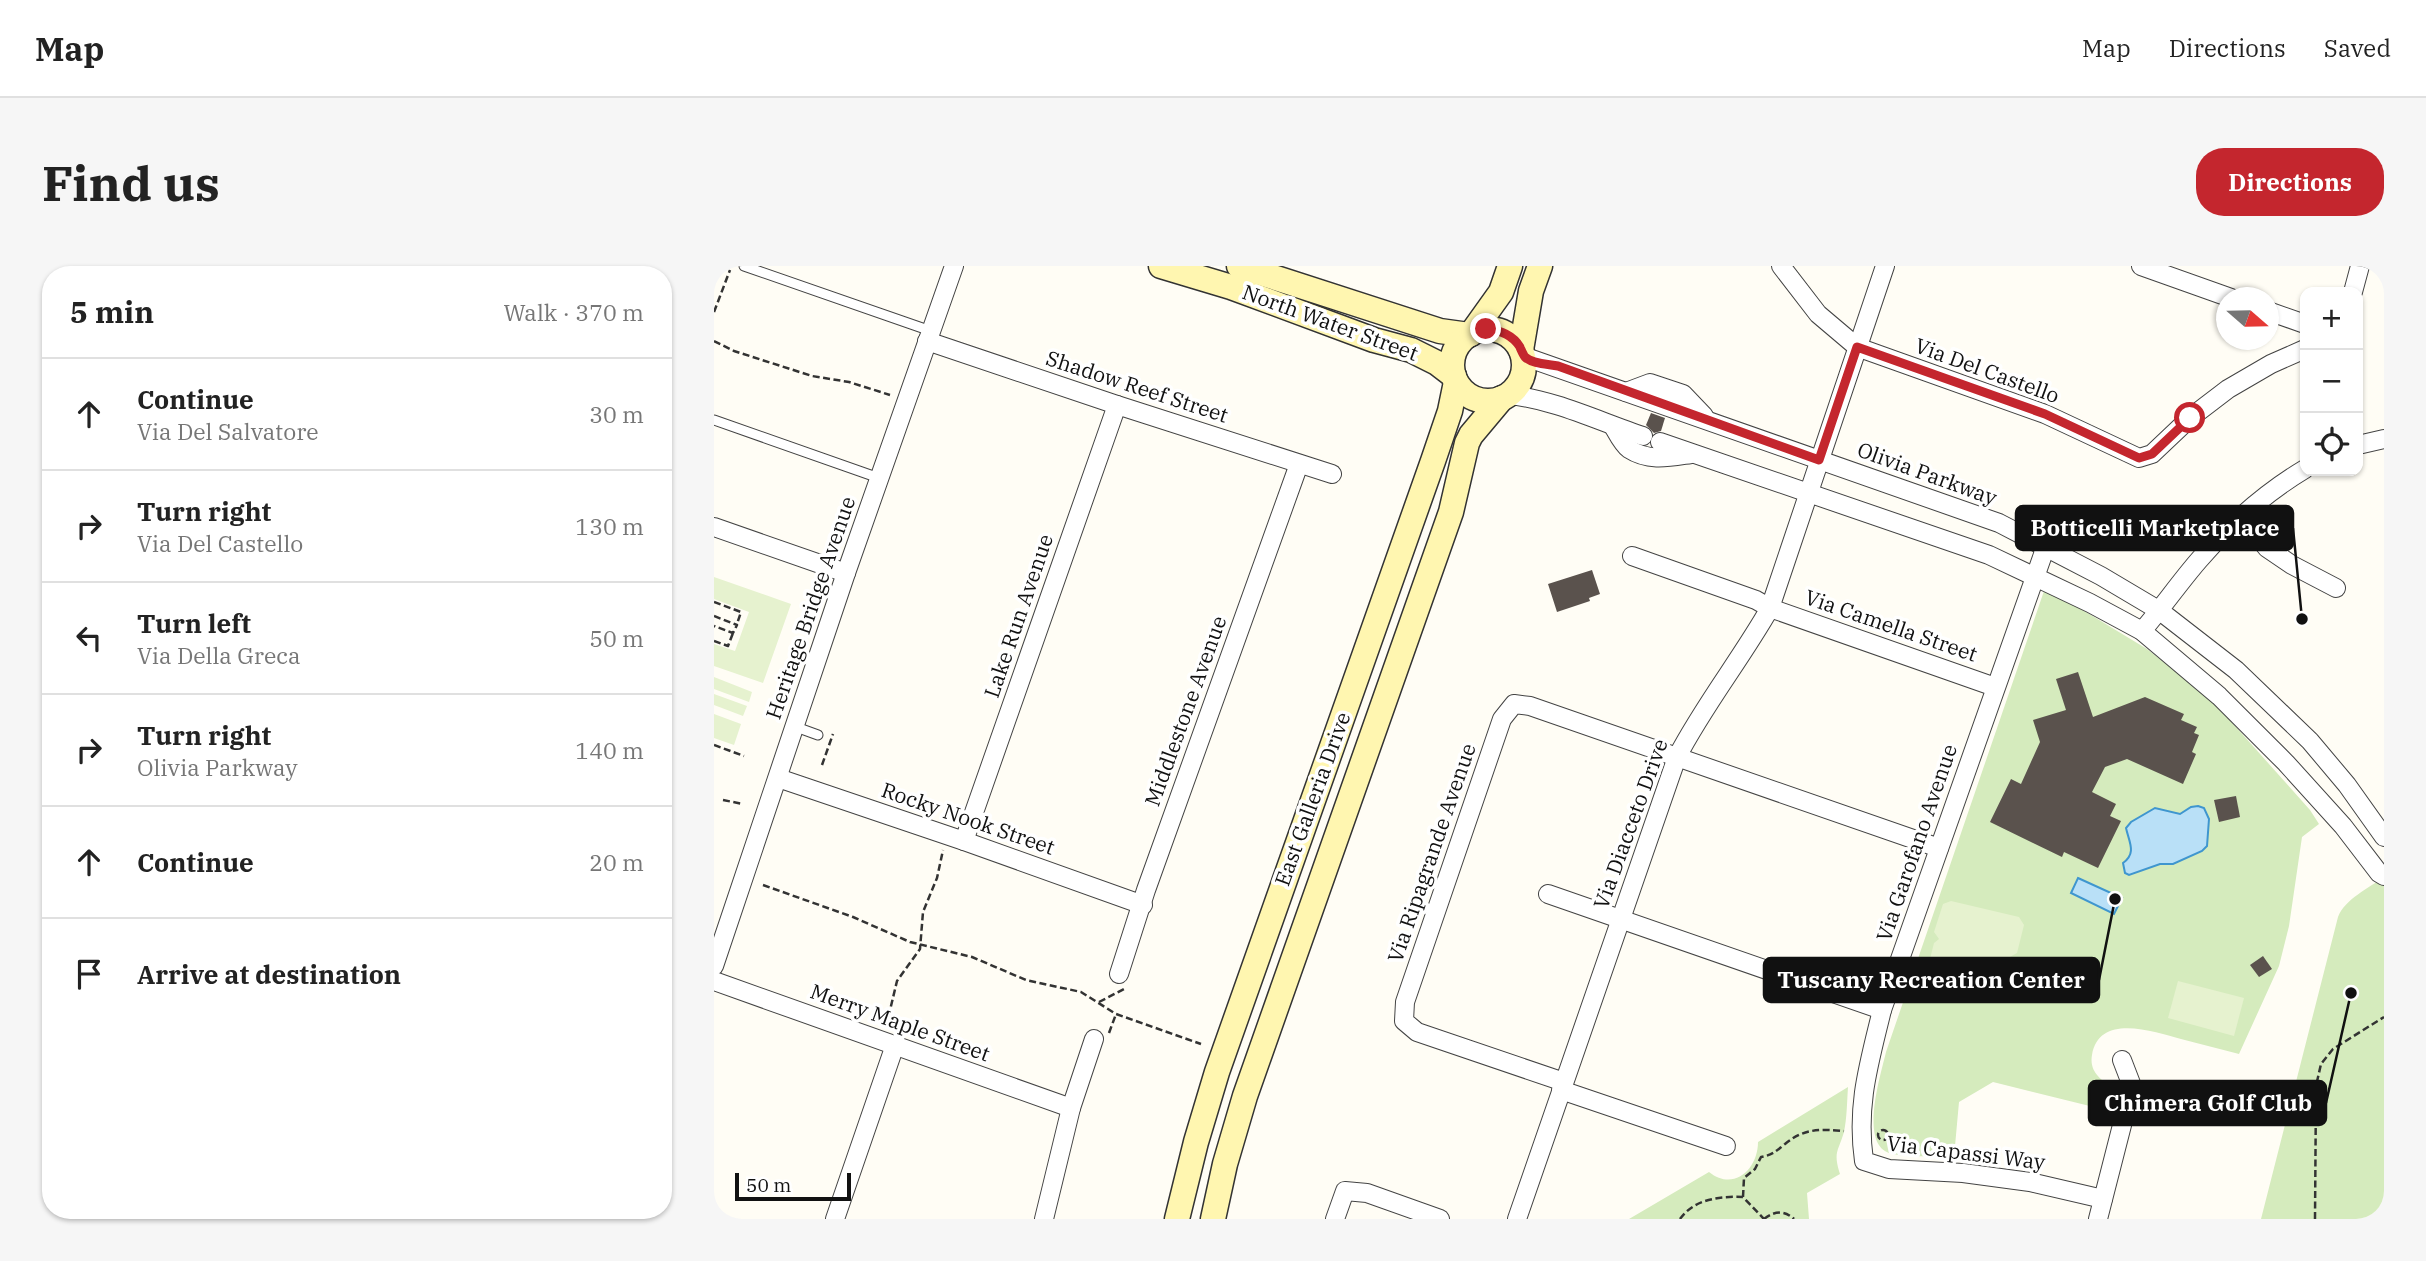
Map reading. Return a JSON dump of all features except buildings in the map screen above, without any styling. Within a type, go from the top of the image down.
[{"type":"main road","name":"North Water Street","points":[[1161,266],[1231,287],[1374,340],[1411,350],[1437,363],[1455,379]]},
{"type":"main road","name":"North Water Street","points":[[1239,266],[1440,331],[1470,334]]},
{"type":"main road","points":[[1510,266],[1501,292],[1457,347],[1452,358],[1455,379],[1463,392],[1485,401],[1505,397],[1517,387],[1523,376],[1522,353],[1531,291],[1540,266]]},
{"type":"main road","points":[[1470,334],[1486,329],[1498,330],[1508,335],[1522,353]]},
{"type":"main road","name":"East Galleria Drive","points":[[1177,1219],[1217,1072],[1433,461],[1450,411],[1455,379]]},
{"type":"main road","name":"East Galleria Drive","points":[[1213,1219],[1245,1096],[1451,512],[1467,443],[1505,397]]},
{"type":"street","name":"Heritage Bridge Avenue","points":[[714,966],[846,573],[954,266]]},
{"type":"street","points":[[1781,266],[1818,314],[1857,347]]},
{"type":"street","name":"Via Diacceto Drive","points":[[1517,1219],[1677,757],[1694,723],[1754,638],[1770,608],[1885,266]]},
{"type":"street","points":[[2141,266],[2216,293]]},
{"type":"street","points":[[2354,287],[2360,266]]},
{"type":"street","points":[[2279,315],[2300,322]]},
{"type":"street","name":"Shadow Reef Street","points":[[929,336],[1117,405],[1332,474]]},
{"type":"street","name":"Via Del Castello","points":[[1857,347],[2045,414],[2139,458],[2152,454],[2190,418],[2228,389],[2303,350]]},
{"type":"street","name":"Olivia Parkway","points":[[1522,353],[1626,392],[1650,383],[1683,394],[1706,419],[1999,523],[2046,546],[2160,611],[2236,670],[2310,741],[2347,785],[2384,837]]},
{"type":"street","points":[[1505,397],[1536,399],[1989,555],[2035,575],[2142,631],[2219,696],[2277,754],[2322,802],[2384,876]]},
{"type":"street","name":"Lake Run Avenue","points":[[964,841],[1117,405]]},
{"type":"street","points":[[1613,426],[1628,449],[1659,459],[1694,453]]},
{"type":"street","points":[[2363,445],[2384,439]]},
{"type":"street","name":"Middlestone Avenue","points":[[1123,979],[1146,890],[1299,464]]},
{"type":"street","points":[[2142,631],[2199,560],[2241,516],[2300,472]]},
{"type":"street","points":[[2241,516],[2267,548],[2292,565],[2336,588]]},
{"type":"street","points":[[714,527],[846,573]]},
{"type":"street","name":"Via Garofano Avenue","points":[[1864,1161],[1860,1135],[1863,1086],[1882,1010],[2046,546]]},
{"type":"street","name":"Via Camella Street","points":[[1632,556],[1995,687]]},
{"type":"street","name":"Via Ripagrande Avenue","points":[[1563,1086],[1418,1032],[1404,1021],[1405,1002],[1502,719],[1514,704],[1530,706],[1677,757]]},
{"type":"street","points":[[1677,757],[1940,848]]},
{"type":"street","name":"Rocky Nook Street","points":[[778,778],[1143,905]]},
{"type":"street","points":[[1548,894],[1882,1010]]},
{"type":"street","name":"Merry Maple Street","points":[[714,981],[1071,1108]]},
{"type":"street","points":[[1044,1219],[1071,1108],[1101,1038]]},
{"type":"street","points":[[835,1219],[895,1045]]},
{"type":"street","points":[[2098,1219],[2132,1086],[2122,1060]]},
{"type":"street","points":[[1563,1086],[1726,1146]]},
{"type":"street","name":"Via Capassi Way","points":[[1864,1161],[1889,1169],[1963,1172],[2030,1182],[2104,1199]]},
{"type":"street","points":[[1335,1219],[1345,1191],[1367,1193],[1440,1219]]},
{"type":"lane","points":[[744,266],[929,336]]},
{"type":"lane","points":[[714,420],[879,478]]},
{"type":"lane","points":[[796,727],[818,736]]},
{"type":"path","points":[[714,312],[730,270]]},
{"type":"path","points":[[714,341],[734,351],[800,372],[849,382],[890,395]]},
{"type":"path","points":[[714,602],[741,612],[728,646],[714,641]]},
{"type":"path","points":[[714,616],[737,625]]},
{"type":"path","points":[[714,626],[733,633]]},
{"type":"path","points":[[822,765],[833,734]]},
{"type":"path","points":[[714,745],[744,756]]},
{"type":"path","points":[[723,800],[743,804]]},
{"type":"path","points":[[886,1027],[897,981],[921,945],[923,912],[937,878],[943,849]]},
{"type":"path","points":[[763,885],[921,945],[972,957],[1026,980],[1071,989],[1116,1014],[1201,1044]]},
{"type":"path","points":[[1098,1002],[1118,994],[1123,979]]},
{"type":"path","points":[[1101,1038],[1116,1014]]},
{"type":"path","points":[[2315,1219],[2315,1098],[2321,1065],[2333,1049],[2384,1017]]},
{"type":"path","points":[[1742,1197],[1744,1178],[1755,1169],[1761,1157],[1773,1155],[1793,1137],[1812,1129],[1844,1131]]},
{"type":"path","points":[[1680,1219],[1703,1202],[1720,1197],[1742,1197],[1764,1219],[1776,1212],[1794,1219]]},
{"type":"green space","points":[[714,577],[791,604],[763,683],[714,666],[714,644],[735,651],[749,612],[714,599]]},
{"type":"green space","points":[[2044,591],[2076,606],[2147,649],[2211,699],[2310,810],[2319,824],[2302,837],[2289,926],[2279,966],[2239,1054],[2157,1032],[2116,1029],[2105,1033],[2097,1042],[2092,1055],[2094,1071],[2114,1089],[2110,1111],[1993,1082],[1959,1102],[1954,1157],[1896,1155],[1880,1147],[1875,1136],[1874,1107],[1886,1052]]},
{"type":"green space","points":[[714,677],[752,692],[749,702],[714,689]]},
{"type":"green space","points":[[714,694],[747,706],[743,716],[714,705]]},
{"type":"green space","points":[[714,714],[741,724],[734,745],[714,738]]},
{"type":"green space","points":[[2384,877],[2384,1219],[2261,1219],[2338,917],[2352,899]]},
{"type":"green space","points":[[1951,901],[2019,917],[2024,925],[2017,953],[2008,958],[2014,967],[2008,991],[1999,997],[1929,980],[1926,975],[1934,943],[1939,939],[1934,932],[1943,904]]},
{"type":"green space","points":[[2178,981],[2244,998],[2234,1036],[2168,1018]]},
{"type":"green space","points":[[1848,1087],[1845,1127],[1837,1152],[1840,1174],[1807,1193],[1809,1219],[1629,1219],[1709,1172],[1727,1180],[1743,1175],[1754,1161],[1758,1142]]},
{"type":"water","points":[[2198,806],[2204,808],[2209,819],[2207,846],[2202,851],[2173,864],[2160,864],[2129,875],[2125,873],[2123,863],[2131,851],[2126,828],[2131,822],[2155,808],[2180,814]]},
{"type":"water","points":[[2078,878],[2122,898],[2114,914],[2071,893]]},
{"type":"place","name":"Botticelli Marketplace","points":[[2302,619]]},
{"type":"place","name":"Tuscany Recreation Center","points":[[2115,899]]},
{"type":"place","name":"Chimera Golf Club","points":[[2351,993]]},
{"type":"route","points":[[1486,329],[1498,330],[1508,335],[1517,342],[1523,356],[1535,362],[1558,366],[1819,460],[1857,347],[2045,414],[2139,458],[2152,454],[2190,418]]}]
